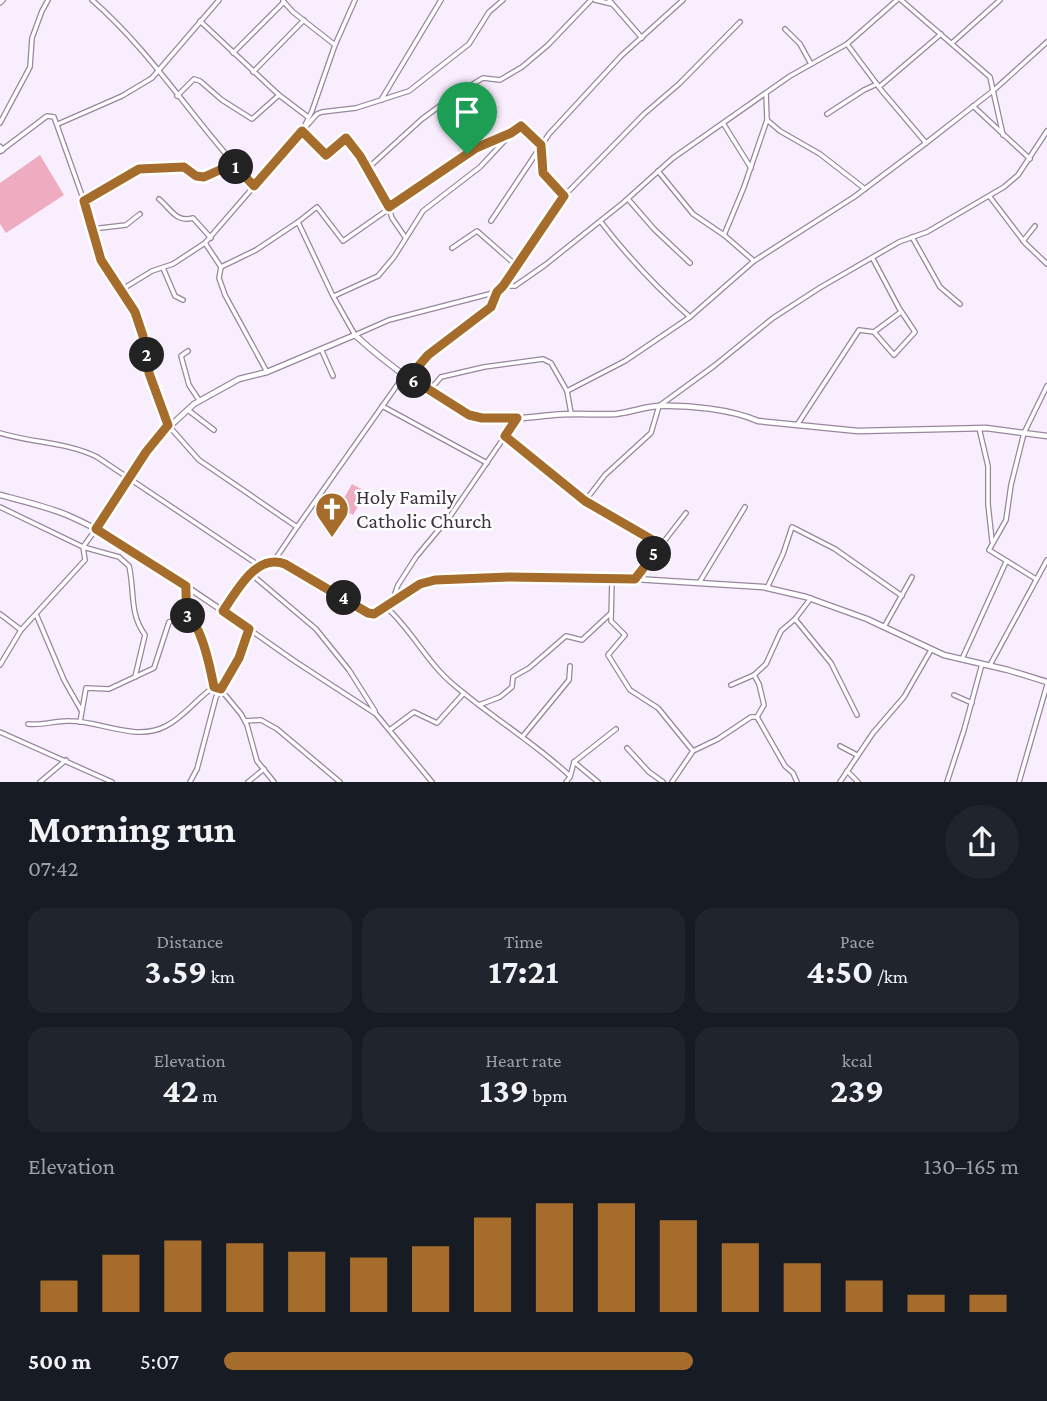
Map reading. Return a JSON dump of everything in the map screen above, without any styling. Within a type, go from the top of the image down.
[{"type":"street","points":[[0,123],[30,67],[32,38],[48,0]]},
{"type":"street","points":[[92,0],[137,44],[233,164],[254,186]]},
{"type":"street","points":[[58,124],[135,89],[158,72],[219,0]]},
{"type":"street","points":[[302,131],[355,0]]},
{"type":"street","points":[[380,102],[441,0]]},
{"type":"street","points":[[121,290],[152,271],[173,264],[211,238],[302,131],[322,112],[356,108],[410,91],[469,44],[489,12],[503,0]]},
{"type":"street","points":[[368,169],[422,119],[456,94],[483,78],[500,80],[522,67],[593,0],[614,5]]},
{"type":"street","points":[[609,0],[642,38]]},
{"type":"street","points":[[491,221],[541,145],[606,72],[683,0]]},
{"type":"street","points":[[503,286],[515,286],[601,222],[673,158],[766,93],[847,44],[899,0],[990,77],[1003,135]]},
{"type":"street","points":[[952,43],[1000,0]]},
{"type":"street","points":[[233,53],[283,1],[335,45]]},
{"type":"street","points":[[253,72],[304,20]]},
{"type":"street","points":[[200,22],[279,95],[308,117]]},
{"type":"street","points":[[223,611],[251,574],[260,566],[274,561],[382,406],[407,376],[428,355],[491,307],[497,292],[564,196],[740,22]]},
{"type":"street","points":[[785,29],[800,44],[811,64]]},
{"type":"street","points":[[827,114],[863,90],[878,86],[941,34]]},
{"type":"street","points":[[567,391],[625,361],[690,317],[754,261],[865,189],[926,143],[994,90],[1047,43]]},
{"type":"street","points":[[847,44],[926,143]]},
{"type":"street","points":[[177,96],[194,79],[252,119],[279,95]]},
{"type":"street","points":[[724,235],[767,120],[766,93]]},
{"type":"street","points":[[974,106],[1030,159]]},
{"type":"street","points":[[1,150],[49,115],[54,117],[84,201],[101,260],[135,312],[143,336],[149,373],[168,425],[199,460],[298,527]]},
{"type":"street","points":[[767,120],[780,131],[820,154],[865,189]]},
{"type":"street","points":[[723,123],[751,168]]},
{"type":"street","points":[[221,267],[256,250],[317,207],[343,241],[476,148],[521,126],[541,145],[543,173],[564,196]]},
{"type":"street","points":[[302,131],[326,155],[346,138],[368,169],[389,207],[392,218],[405,237]]},
{"type":"street","points":[[585,501],[605,475],[651,433],[659,406],[773,318],[821,287],[899,242],[927,232],[990,197],[1018,175],[1047,131]]},
{"type":"street","points":[[333,296],[378,275],[394,257],[427,205],[480,167],[511,133]]},
{"type":"street","points":[[84,201],[139,169],[184,167],[196,176],[204,177],[233,164]]},
{"type":"street","points":[[658,172],[693,214],[724,235],[754,261]]},
{"type":"street","points":[[990,197],[1023,241],[1047,264]]},
{"type":"street","points":[[159,199],[176,217],[186,220],[194,218],[211,238]]},
{"type":"street","points":[[628,199],[654,229],[691,263]]},
{"type":"street","points":[[92,229],[126,225],[140,214]]},
{"type":"street","points":[[298,222],[355,335],[376,354],[429,391],[476,417],[616,414],[659,406],[719,410],[758,421],[858,431],[979,428],[1047,436]]},
{"type":"street","points":[[601,222],[660,291],[690,317]]},
{"type":"street","points":[[1023,241],[1035,226]]},
{"type":"street","points":[[452,248],[477,231],[517,266]]},
{"type":"street","points":[[912,237],[940,286],[960,304]]},
{"type":"street","points":[[205,243],[221,267],[219,278],[225,295],[267,372]]},
{"type":"street","points":[[797,425],[859,330],[874,332],[894,355],[915,332],[901,312],[873,259]]},
{"type":"street","points":[[163,268],[175,296],[183,300]]},
{"type":"street","points":[[0,665],[21,630],[85,560],[83,547],[150,446],[168,425],[187,409],[239,379],[267,372],[322,351],[389,320],[497,292]]},
{"type":"street","points":[[874,332],[901,312]]},
{"type":"street","points":[[188,351],[181,356],[189,384],[199,400]]},
{"type":"street","points":[[322,351],[333,376]]},
{"type":"street","points":[[429,391],[441,377],[542,359],[551,363],[567,391],[571,413]]},
{"type":"street","points":[[1036,579],[989,550],[1006,520],[1011,485],[1024,433],[1047,386]]},
{"type":"street","points":[[382,406],[487,463]]},
{"type":"street","points":[[187,409],[214,430]]},
{"type":"street","points":[[396,599],[398,585],[517,418]]},
{"type":"street","points":[[979,428],[988,466],[992,542]]},
{"type":"street","points":[[0,433],[90,453],[260,566]]},
{"type":"street","points":[[505,436],[585,501],[661,545]]},
{"type":"street","points":[[0,495],[44,506],[96,529],[186,586],[376,713],[432,782]]},
{"type":"street","points":[[0,507],[83,547],[119,557],[129,566],[136,622],[145,635],[135,677]]},
{"type":"street","points":[[698,583],[745,507]]},
{"type":"street","points":[[635,579],[686,513]]},
{"type":"street","points":[[767,588],[792,527],[835,549],[902,596]]},
{"type":"street","points":[[990,665],[1047,560]]},
{"type":"street","points":[[274,561],[297,570],[368,613],[376,614],[420,584],[435,580],[509,577],[698,583],[767,588],[811,598],[884,627],[931,650],[1047,683],[1019,782]]},
{"type":"street","points":[[962,659],[1006,562]]},
{"type":"street","points":[[251,574],[316,629],[349,670],[376,713]]},
{"type":"street","points":[[884,627],[912,578]]},
{"type":"street","points":[[612,579],[611,621],[625,635],[608,655],[630,690],[658,708],[693,751]]},
{"type":"street","points":[[186,586],[185,603],[188,615],[203,640],[214,687]]},
{"type":"street","points":[[731,685],[754,675],[766,663],[781,631],[796,619],[811,598]]},
{"type":"street","points":[[386,607],[448,680],[523,736],[570,776]]},
{"type":"street","points":[[480,705],[503,695],[512,687],[513,677],[529,668],[566,636],[582,640],[611,613]]},
{"type":"street","points":[[0,614],[21,630]]},
{"type":"street","points":[[36,614],[64,680],[82,711]]},
{"type":"street","points":[[80,722],[86,688],[109,689],[154,668],[169,622],[188,615]]},
{"type":"street","points":[[796,619],[831,663],[857,715]]},
{"type":"street","points":[[190,782],[197,769],[215,697],[239,658],[249,629]]},
{"type":"street","points":[[840,782],[857,755],[904,697],[931,650]]},
{"type":"street","points":[[947,782],[982,664]]},
{"type":"street","points":[[523,736],[569,680],[570,666]]},
{"type":"street","points":[[754,675],[764,705],[757,717]]},
{"type":"street","points":[[214,687],[221,689],[245,721],[254,754],[274,782]]},
{"type":"street","points":[[28,724],[80,722],[121,730],[157,729],[167,726],[184,714],[214,687]]},
{"type":"street","points":[[391,729],[414,712],[437,723],[464,693]]},
{"type":"street","points":[[954,695],[972,703]]},
{"type":"street","points":[[673,782],[693,751],[718,739],[751,717],[757,717]]},
{"type":"street","points":[[757,717],[797,782]]},
{"type":"street","points":[[245,721],[258,720],[277,729],[340,782]]},
{"type":"street","points":[[566,782],[574,761],[617,729]]},
{"type":"street","points":[[0,732],[112,782]]},
{"type":"street","points":[[840,746],[857,755]]},
{"type":"street","points":[[627,748],[649,772],[663,782]]},
{"type":"street","points":[[40,782],[66,760]]},
{"type":"street","points":[[574,761],[598,782]]},
{"type":"street","points":[[248,782],[264,769]]},
{"type":"street","points":[[847,770],[858,782]]},
{"type":"street","points":[[424,782],[428,776]]},
{"type":"shaded area","points":[[40,155],[64,195],[6,233],[0,224],[0,183]]},
{"type":"shaded area","points":[[352,484],[367,492],[353,515],[339,507]]},
{"type":"place","name":"Holy Family Catholic Church","points":[[332,539]]},
{"type":"route","points":[[521,126],[541,145],[543,173],[564,196],[497,292],[491,307],[436,348],[409,377],[469,415],[482,418],[517,418],[505,436],[585,501],[661,545],[635,579],[509,577],[435,580],[420,584],[374,614],[285,564],[267,562],[251,574],[223,611],[249,629],[242,652],[230,676],[221,689],[217,685],[214,687],[203,640],[188,615],[185,603],[186,586],[96,529],[146,452],[168,425],[149,373],[143,336],[135,312],[101,260],[84,201],[133,172],[146,168],[159,170],[184,167],[196,176],[204,177],[233,164],[254,186],[302,131],[326,155],[346,138],[360,156],[389,207],[467,154],[521,126]]}]
